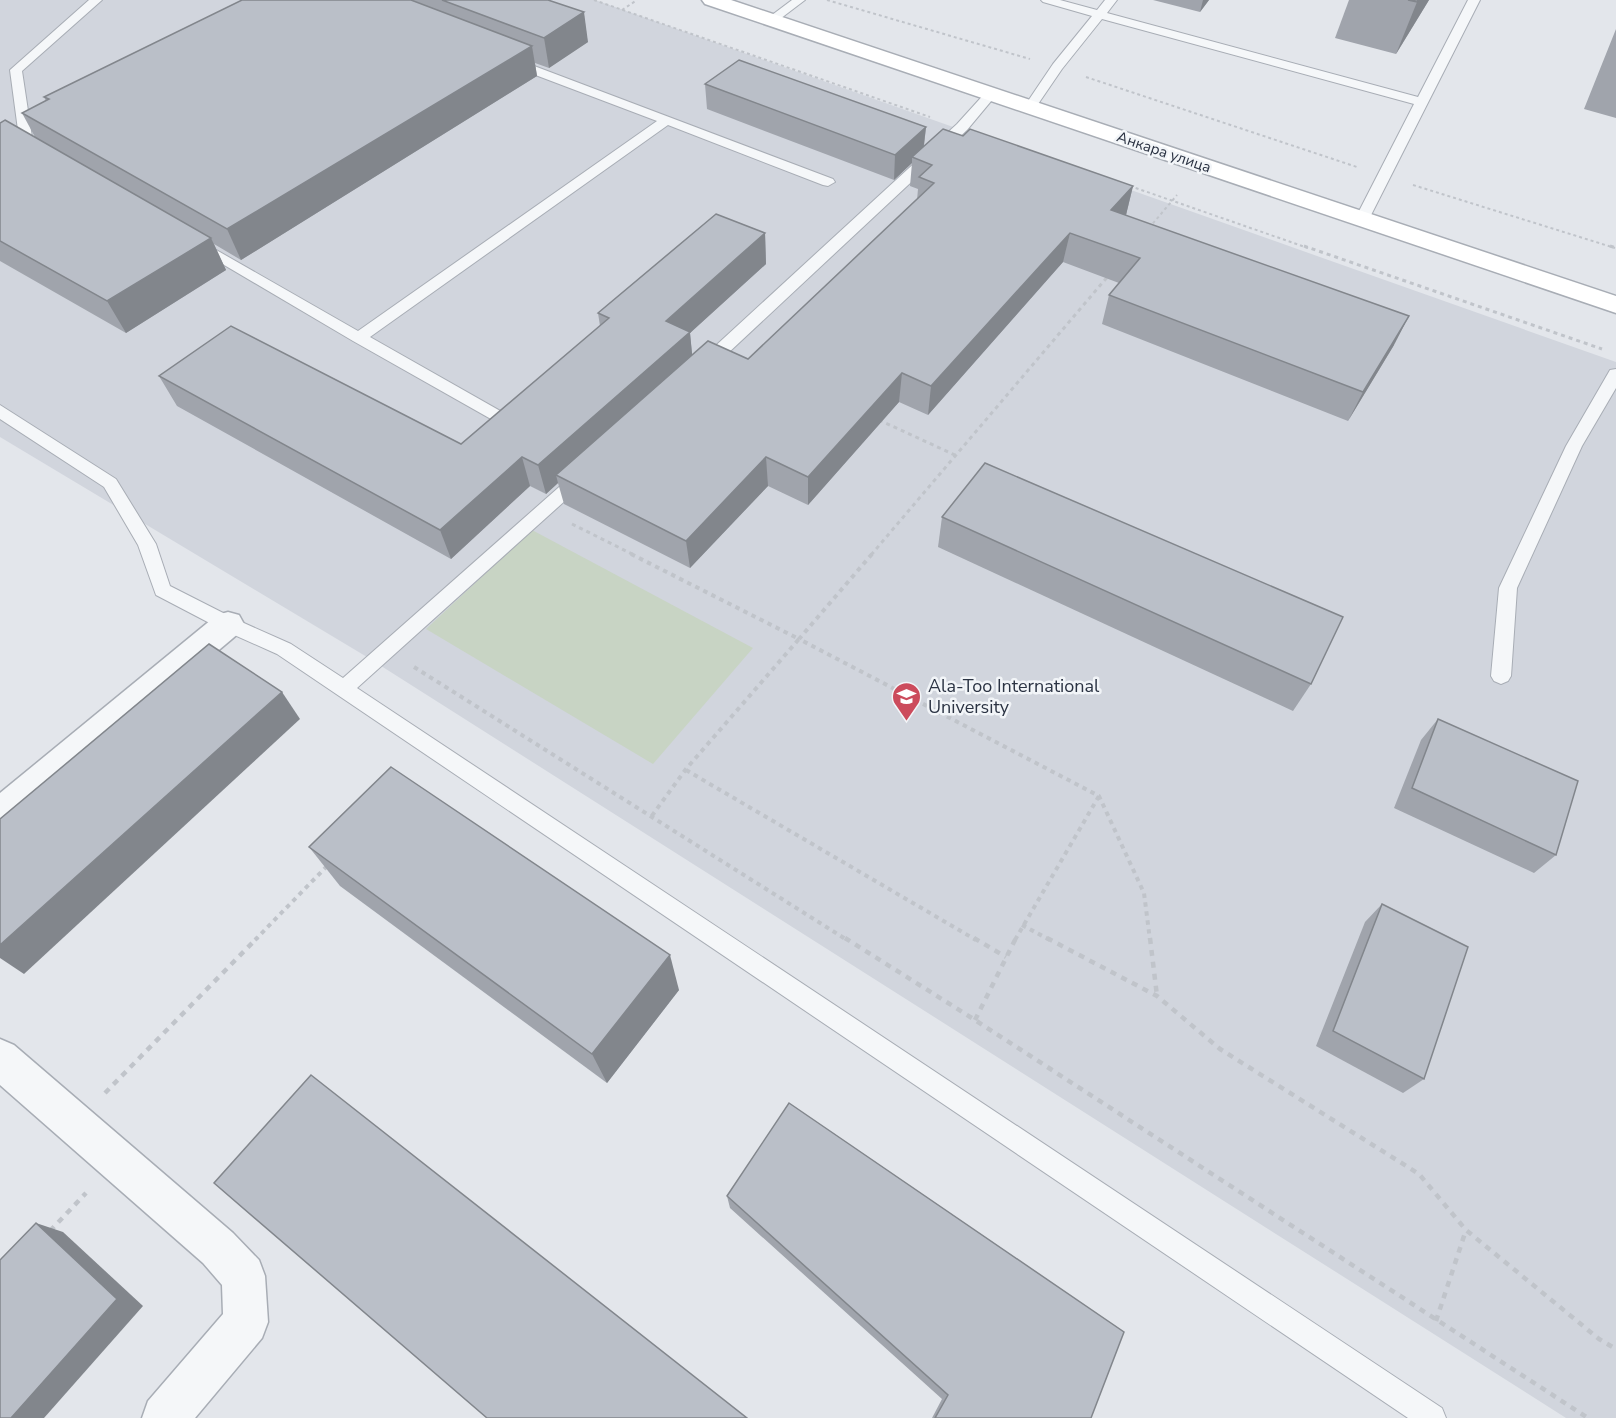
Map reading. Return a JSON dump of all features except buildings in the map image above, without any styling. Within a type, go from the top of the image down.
[{"type":"main road","name":"Анкара улица","points":[[712,0],[1616,305]]},
{"type":"street","points":[[0,814],[228,624]]},
{"type":"street","points":[[0,1059],[218,1248],[243,1276],[246,1322],[165,1418]]},
{"type":"lane","points":[[53,162],[27,145],[12,68],[96,0]]},
{"type":"lane","points":[[772,20],[799,0]]},
{"type":"lane","points":[[1047,0],[1421,102]]},
{"type":"lane","points":[[1030,107],[1057,67],[1111,0]]},
{"type":"lane","points":[[1362,219],[1474,0]]},
{"type":"lane","points":[[499,56],[828,182]]},
{"type":"lane","points":[[689,379],[962,128],[991,94]]},
{"type":"lane","points":[[358,338],[666,121]]},
{"type":"lane","points":[[185,238],[512,425]]},
{"type":"lane","points":[[1501,676],[1508,588],[1574,446],[1616,374]]},
{"type":"lane","points":[[0,411],[110,483],[147,544],[162,590],[228,624],[284,649],[1432,1418]]},
{"type":"lane","points":[[343,689],[596,464]]},
{"type":"path","points":[[594,0],[962,128]]},
{"type":"path","points":[[622,10],[637,0]]},
{"type":"path","points":[[826,0],[1057,67],[1383,176],[1616,248]]},
{"type":"path","points":[[1128,185],[1605,350]]},
{"type":"path","points":[[1146,232],[1177,195]]},
{"type":"path","points":[[651,817],[686,770],[1116,268]]},
{"type":"path","points":[[872,417],[957,456]]},
{"type":"path","points":[[545,510],[799,639],[1099,796],[1144,893],[1157,996]]},
{"type":"path","points":[[388,651],[975,1020],[1588,1418]]},
{"type":"path","points":[[686,770],[1006,957]]},
{"type":"path","points":[[975,1020],[1022,925],[1099,796]]},
{"type":"path","points":[[75,1123],[331,862]]},
{"type":"path","points":[[1022,925],[1157,996],[1220,1049],[1419,1174],[1466,1230],[1599,1339],[1616,1349]]},
{"type":"path","points":[[47,1234],[117,1161]]},
{"type":"path","points":[[1436,1321],[1466,1230]]},
{"type":"shaded area","points":[[0,0],[595,0],[1616,362],[1616,1418],[1566,1418],[367,657],[0,437]]},
{"type":"green space","points":[[532,530],[753,648],[653,764],[426,629]]},
{"type":"place","name":"Ala-Too International University","points":[[907,722]]}]
